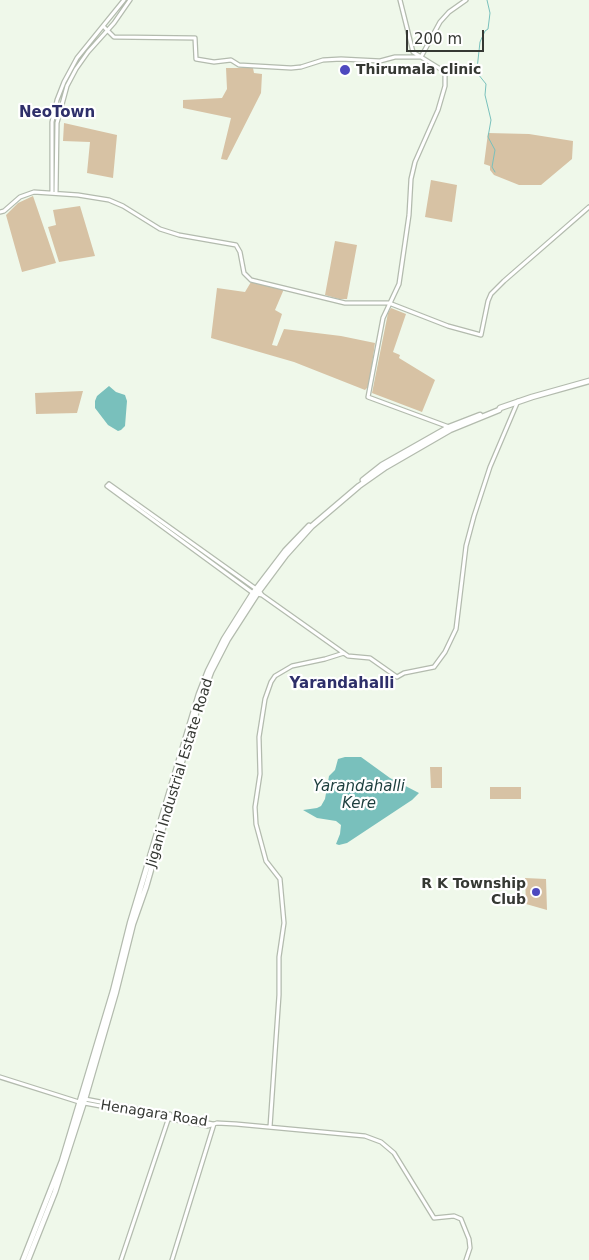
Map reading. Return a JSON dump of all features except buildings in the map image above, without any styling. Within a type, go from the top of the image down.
[{"type":"main road","name":"Jigani Industrial Estate Road","points":[[23,1260],[62,1161],[192,712],[208,671],[224,639],[285,551],[310,524],[382,465],[449,429],[493,409],[589,381]]},
{"type":"main road","name":"Jigani Industrial Estate Road","points":[[449,429],[500,408]]},
{"type":"main road","name":"Jigani Industrial Estate Road","points":[[28,1260],[55,1192],[80,1100]]},
{"type":"street","points":[[54,193],[52,187],[52,122],[57,100],[68,73],[77,58],[124,0]]},
{"type":"street","points":[[54,193],[57,123],[64,95],[76,69],[130,0]]},
{"type":"street","points":[[400,0],[414,52],[442,70],[445,74],[444,93],[434,121],[415,162],[411,179],[409,215],[399,284],[383,318],[368,397],[449,429]]},
{"type":"street","points":[[421,58],[440,22],[449,12],[466,0]]},
{"type":"street","points":[[103,26],[114,37],[195,38],[196,59],[214,62],[231,60],[238,66],[283,68],[301,67],[324,60],[380,61],[395,58],[421,58]]},
{"type":"street","points":[[0,212],[26,194],[43,191],[92,196],[109,200],[123,206],[160,229],[179,235],[236,246],[240,252],[244,273],[251,280],[346,303],[389,304],[481,336],[491,294],[589,207]]},
{"type":"street","points":[[108,485],[257,593],[344,653],[352,657],[370,658],[397,677],[404,673],[434,667],[456,629],[466,546],[476,508],[490,467],[518,401]]},
{"type":"street","points":[[270,1128],[279,995],[279,957],[284,923],[280,879],[266,860],[256,824],[255,807],[260,774],[258,737],[264,700],[275,676],[292,666],[344,653]]},
{"type":"street","name":"Henagara Road","points":[[0,1078],[80,1100],[214,1124],[236,1124],[366,1136],[381,1142],[394,1153],[434,1218],[454,1216],[460,1219],[469,1239],[470,1248],[466,1260]]},
{"type":"street","points":[[121,1260],[169,1116]]},
{"type":"street","points":[[172,1260],[214,1124]]},
{"type":"shaded area","points":[[226,68],[253,68],[254,73],[262,74],[261,93],[227,160],[221,159],[231,118],[183,108],[183,100],[222,98],[227,89]]},
{"type":"shaded area","points":[[64,123],[117,135],[113,178],[87,173],[90,142],[63,141]]},
{"type":"shaded area","points":[[488,133],[529,134],[573,141],[572,159],[541,185],[519,185],[494,175],[490,170],[490,166],[484,164]]},
{"type":"shaded area","points":[[431,180],[457,185],[452,222],[425,217]]},
{"type":"shaded area","points":[[33,196],[56,263],[22,272],[6,215],[18,203]]},
{"type":"shaded area","points":[[80,206],[95,256],[59,262],[48,227],[56,225],[53,210]]},
{"type":"shaded area","points":[[335,241],[357,245],[347,299],[325,295]]},
{"type":"shaded area","points":[[251,282],[284,289],[275,310],[282,314],[272,345],[277,346],[284,329],[341,336],[375,343],[369,386],[365,390],[294,362],[211,338],[217,288],[245,292]]},
{"type":"shaded area","points":[[391,308],[406,314],[393,352],[400,355],[399,358],[435,380],[422,412],[372,393],[388,313]]},
{"type":"shaded area","points":[[83,391],[77,413],[36,414],[35,393]]},
{"type":"shaded area","points":[[430,767],[442,767],[442,788],[431,788]]},
{"type":"shaded area","points":[[490,787],[521,787],[521,799],[490,799]]},
{"type":"shaded area","name":"R K Township Club","points":[[525,878],[546,879],[547,910],[526,904]]},
{"type":"water","points":[[109,386],[116,392],[125,395],[127,401],[125,426],[118,431],[108,425],[95,408],[97,396]]},
{"type":"water","name":"Yarandahalli Kere","points":[[361,757],[390,778],[419,793],[412,800],[347,843],[339,845],[336,844],[341,825],[336,821],[317,818],[303,810],[321,806],[325,799],[329,776],[335,770],[338,759]]},
{"type":"waterway","points":[[487,0],[490,13],[488,29],[485,31],[480,42],[477,69],[478,74],[486,84],[485,95],[491,120],[488,137],[495,150],[492,167],[495,172]]},
{"type":"place","name":"Thirumala clinic","points":[[345,70]]},
{"type":"place","name":"R K Township Club","points":[[536,892]]},
{"type":"district","name":"NeoTown","points":[[57,113]]},
{"type":"district","name":"Yarandahalli","points":[[342,684]]}]
